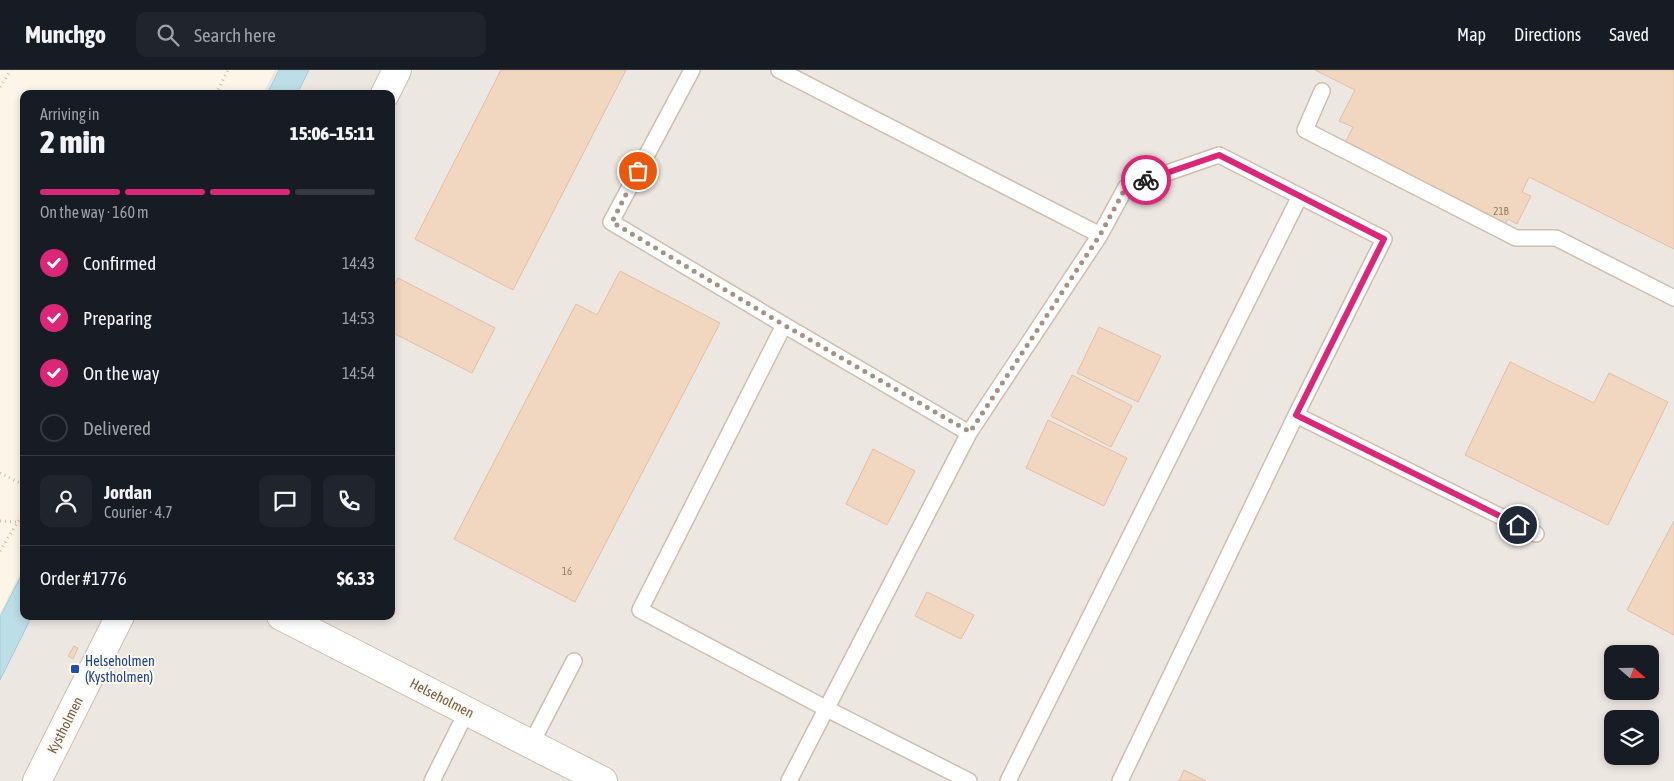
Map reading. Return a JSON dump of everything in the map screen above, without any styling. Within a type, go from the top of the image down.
[{"type":"street","points":[[387,90],[398,70]]},
{"type":"street","name":"Kystholmen","points":[[37,781],[118,620]]},
{"type":"street","name":"Helseholmen","points":[[289,620],[603,781]]},
{"type":"lane","points":[[692,70],[612,222],[784,325],[970,432]]},
{"type":"lane","points":[[779,70],[1100,235]]},
{"type":"lane","points":[[1322,91],[1304,130],[1516,238],[1556,238],[1674,298]]},
{"type":"lane","points":[[789,781],[970,432],[1100,235],[1126,187],[1219,155],[1384,239],[1296,415],[1120,781]]},
{"type":"lane","points":[[1008,781],[1300,196]]},
{"type":"lane","points":[[784,325],[640,610],[827,710],[969,781]]},
{"type":"lane","points":[[1296,415],[1536,534]]},
{"type":"lane","points":[[531,744],[574,661]]},
{"type":"lane","points":[[432,781],[467,711]]},
{"type":"path","points":[[0,87],[11,70]]},
{"type":"path","points":[[218,90],[228,70]]},
{"type":"path","points":[[0,473],[20,483]]},
{"type":"path","points":[[0,550],[20,519]]},
{"type":"path","points":[[0,521],[18,522]]},
{"type":"shaded area","points":[[275,70],[1674,70],[1674,781],[0,781],[0,613],[20,574],[20,620],[395,620],[395,90],[265,90]]},
{"type":"water","points":[[279,70],[309,70],[299,90],[269,90]]},
{"type":"water","points":[[20,578],[20,620],[30,620],[0,680],[0,617]]},
{"type":"building","points":[[501,70],[626,70],[513,290],[415,239]]},
{"type":"building","points":[[1315,70],[1674,70],[1674,249],[1529,177],[1522,192],[1531,196],[1517,224],[1508,219],[1504,225],[1344,145],[1353,127],[1339,121],[1355,90]]},
{"type":"building","points":[[620,271],[720,323],[575,602],[454,539],[576,304],[597,315]]},
{"type":"building","points":[[398,278],[495,328],[472,373],[395,334],[395,284]]},
{"type":"building","points":[[1099,327],[1161,356],[1138,402],[1077,373]]},
{"type":"building","points":[[1510,362],[1594,403],[1609,373],[1668,402],[1608,525],[1465,455]]},
{"type":"building","points":[[1072,375],[1132,406],[1111,447],[1051,416]]},
{"type":"building","points":[[1048,420],[1127,458],[1104,506],[1026,468]]},
{"type":"building","points":[[873,449],[915,471],[887,525],[846,504]]},
{"type":"building","points":[[1674,521],[1674,635],[1627,610]]},
{"type":"building","points":[[927,592],[974,615],[961,639],[915,616]]},
{"type":"building","points":[[74,646],[78,648],[73,659],[68,656]]},
{"type":"building","points":[[1184,770],[1206,781],[1179,781]]},
{"type":"way so far","points":[[638,171],[612,222],[784,325],[970,432],[1100,235],[1126,187],[1146,180]]},
{"type":"place","name":"Helseholmen (Kystholmen)","points":[[75,669]]},
{"type":"route","points":[[1146,180],[1219,155],[1384,239],[1296,415],[1518,525]]}]
